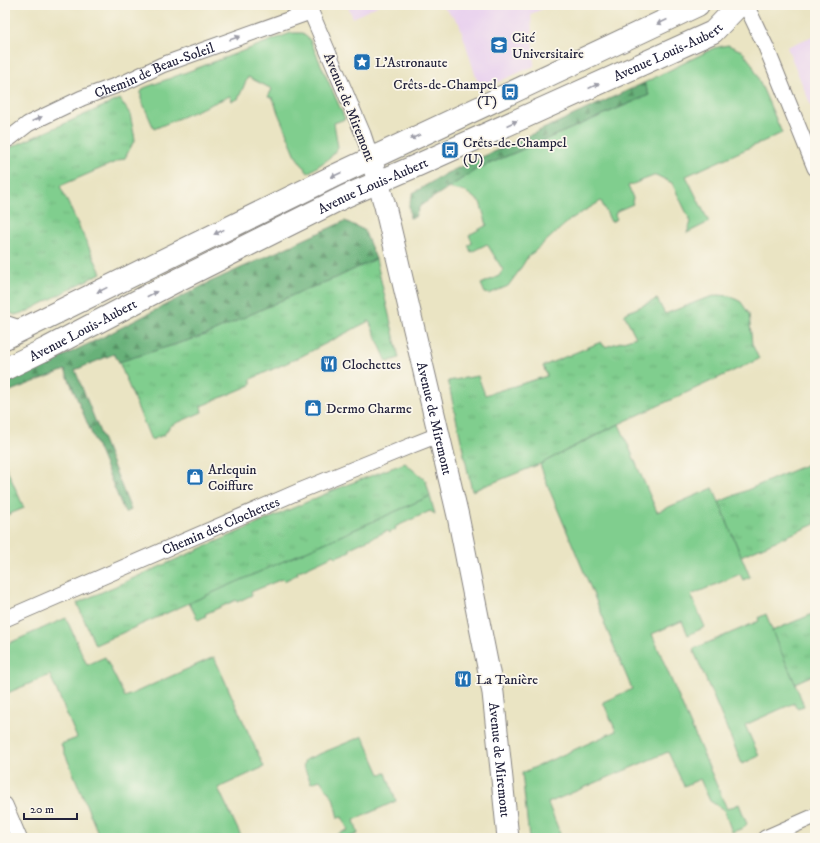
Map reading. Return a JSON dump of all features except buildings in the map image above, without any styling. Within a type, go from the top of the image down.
[{"type":"main road","name":"Avenue Louis-Aubert","points":[[11,330],[371,158],[698,5]]},
{"type":"main road","name":"Avenue Louis-Aubert","points":[[5,369],[346,196],[713,32],[739,5]]},
{"type":"street","points":[[746,5],[766,47],[815,168]]},
{"type":"street","name":"Avenue de Miremont","points":[[309,9],[363,134],[385,206],[458,516],[488,666],[493,693],[508,838]]},
{"type":"street","name":"Chemin de Beau-Soleil","points":[[5,141],[28,124],[82,98],[126,82],[162,65],[258,30],[309,9]]},
{"type":"street","name":"Chemin des Clochettes","points":[[5,618],[302,490],[438,435]]},
{"type":"street","points":[[5,805],[19,838]]},
{"type":"street","points":[[765,838],[815,816]]},
{"type":"shaded area","points":[[347,5],[379,5],[353,18]]},
{"type":"shaded area","name":"Cité Universitaire","points":[[441,5],[551,5],[531,14],[534,66],[480,90],[459,23]]},
{"type":"shaded area","points":[[815,35],[815,116],[787,47]]},
{"type":"green space","points":[[291,33],[302,33],[310,40],[345,119],[334,123],[338,147],[330,158],[308,173],[297,158],[273,98],[268,97],[272,89],[248,77],[238,99],[232,101],[230,96],[154,129],[141,99],[141,92],[144,88]]},
{"type":"green space","points":[[728,45],[742,51],[752,64],[782,133],[686,176],[709,222],[687,233],[691,222],[672,183],[656,175],[628,186],[633,198],[633,204],[617,211],[615,215],[617,219],[611,222],[601,201],[571,219],[527,258],[508,286],[489,294],[485,293],[481,284],[499,276],[503,270],[487,244],[471,252],[468,245],[472,242],[469,235],[487,225],[480,202],[466,192],[447,188],[477,169],[649,95],[644,83],[714,48]]},
{"type":"green space","points":[[644,83],[649,95],[477,169],[420,206],[415,217],[410,218],[409,204],[413,193],[447,173]]},
{"type":"green space","points":[[120,99],[130,114],[135,139],[125,158],[60,186],[101,273],[28,311],[15,315],[5,310],[5,150]]},
{"type":"green space","points":[[345,221],[364,230],[376,259],[206,335],[119,362],[114,354],[75,370],[131,510],[125,513],[65,370],[5,393],[5,384],[105,336],[210,282]]},
{"type":"green space","points":[[376,259],[399,358],[387,362],[369,321],[300,357],[251,379],[251,385],[201,406],[202,412],[170,426],[164,435],[151,440],[119,362],[206,335]]},
{"type":"green space","points":[[718,295],[730,296],[741,302],[749,314],[752,344],[759,359],[606,430],[540,464],[472,491],[448,381],[478,376],[485,395],[547,376],[543,366],[601,342],[605,347],[636,337],[624,314],[657,299],[665,314]]},
{"type":"green space","points":[[619,424],[657,512],[713,488],[750,577],[743,580],[740,574],[691,595],[705,627],[688,635],[682,621],[652,634],[727,809],[739,804],[747,824],[743,828],[732,832],[724,810],[710,801],[700,779],[684,786],[668,752],[548,803],[562,838],[529,838],[522,773],[616,731],[603,702],[632,689],[540,464]]},
{"type":"green space","points":[[815,461],[815,524],[741,556],[719,502]]},
{"type":"green space","points":[[405,463],[426,481],[430,496],[95,645],[77,603],[341,487]]},
{"type":"green space","points":[[5,465],[24,508],[5,516]]},
{"type":"green space","points":[[430,496],[435,514],[430,511],[395,527],[396,529],[389,533],[387,531],[350,548],[350,551],[336,557],[334,555],[297,572],[298,574],[284,581],[282,579],[251,592],[252,595],[237,602],[236,600],[205,614],[206,616],[198,620],[189,603]]},
{"type":"green space","points":[[815,613],[815,674],[795,683],[772,631]]},
{"type":"green space","points":[[766,614],[804,706],[797,708],[794,703],[745,725],[759,756],[742,764],[693,649],[759,621],[758,618]]},
{"type":"green space","points":[[66,618],[87,665],[105,657],[125,697],[214,657],[264,767],[218,788],[242,838],[100,838],[61,744],[77,738],[50,675],[5,694],[5,645]]},
{"type":"green space","points":[[363,736],[380,774],[386,773],[396,801],[354,820],[358,834],[346,838],[339,837],[338,834],[348,830],[342,817],[338,818],[333,798],[320,780],[311,783],[303,765],[305,760]]},
{"type":"place","name":"Cité Universitaire","points":[[499,45]]},
{"type":"place","name":"L'Astronaute","points":[[362,62]]},
{"type":"place","name":"Crêts-de-Champel (T)","points":[[510,92]]},
{"type":"place","name":"Crêts-de-Champel (U)","points":[[450,150]]},
{"type":"place","name":"Clochettes","points":[[329,364]]},
{"type":"place","name":"Dermo Charme","points":[[313,408]]},
{"type":"place","name":"Arlequin Coiffure","points":[[195,477]]},
{"type":"place","name":"La Tanière","points":[[463,679]]}]
